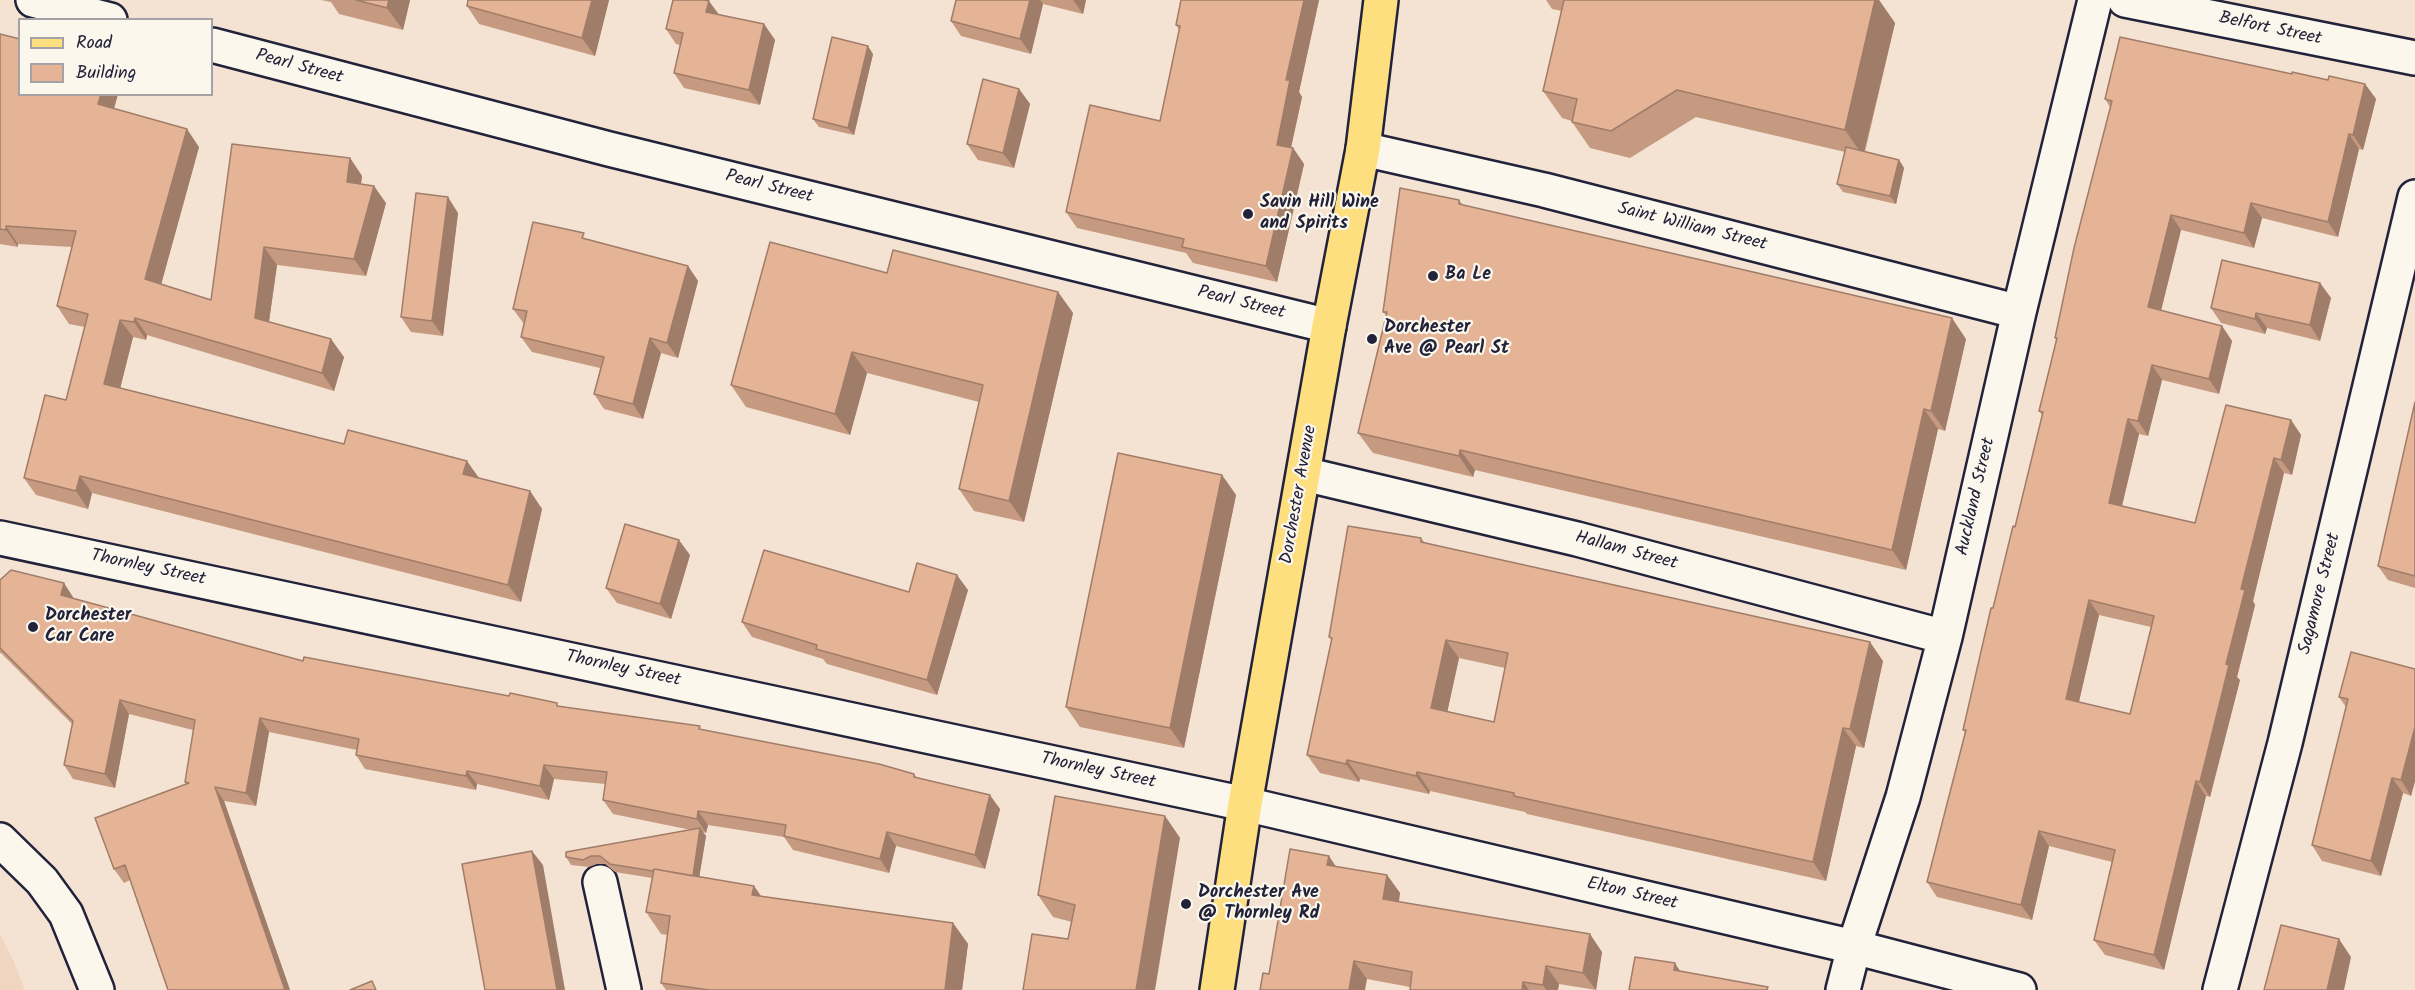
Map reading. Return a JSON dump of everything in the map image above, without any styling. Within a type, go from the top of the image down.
[{"type":"main road","name":"Dorchester Avenue","points":[[1217,990],[1245,804],[1305,474],[1329,326],[1363,149],[1381,0]]},
{"type":"street","points":[[33,0],[102,18]]},
{"type":"street","name":"Auckland Street","points":[[1843,990],[1854,947],[1903,797],[1945,637],[2019,312],[2095,0]]},
{"type":"street","name":"Belfort Street","points":[[2125,0],[2415,58]]},
{"type":"street","name":"Pearl Street","points":[[213,45],[609,149],[1329,326]]},
{"type":"street","name":"Saint William Street","points":[[1363,149],[1544,190],[2019,312]]},
{"type":"street","name":"Sagamore Street","points":[[2220,990],[2290,720],[2415,197]]},
{"type":"street","name":"Hallam Street","points":[[1305,474],[1577,539],[1945,637]]},
{"type":"street","name":"Thornley Street","points":[[0,538],[1245,804]]},
{"type":"street","name":"Elton Street","points":[[1245,804],[1854,947],[2019,990]]},
{"type":"street","points":[[0,840],[42,881],[66,914],[97,990]]},
{"type":"street","points":[[600,882],[624,990]]},
{"type":"shaded area","points":[[0,934],[14,962],[25,990],[0,990]]},
{"type":"building","points":[[356,0],[389,0],[387,8]]},
{"type":"building","points":[[468,0],[592,0],[582,38],[467,6]]},
{"type":"building","points":[[673,0],[709,1],[706,12],[764,24],[749,90],[674,73],[683,33],[666,29]]},
{"type":"building","points":[[956,0],[1030,0],[1020,39],[951,21]]},
{"type":"building","points":[[1181,0],[1304,0],[1286,80],[1290,80],[1277,145],[1293,148],[1266,266],[1182,247],[1184,239],[1066,212],[1090,105],[1160,121],[1180,26],[1176,25]]},
{"type":"building","points":[[1564,0],[1875,0],[1845,130],[1677,90],[1611,131],[1572,122],[1577,99],[1543,91]]},
{"type":"building","points":[[0,34],[18,38],[18,96],[100,96],[98,104],[187,129],[145,279],[211,300],[232,144],[350,158],[347,182],[374,186],[354,259],[264,247],[255,318],[331,339],[322,373],[135,318],[134,322],[120,320],[104,384],[344,444],[348,430],[467,461],[463,474],[530,491],[508,585],[80,476],[76,491],[24,478],[45,395],[66,400],[88,314],[57,306],[76,231],[6,226],[6,230],[0,229]]},
{"type":"building","points":[[832,37],[868,46],[848,128],[813,119]]},
{"type":"building","points":[[2120,37],[2292,74],[2292,72],[2328,80],[2329,76],[2365,84],[2353,135],[2349,134],[2328,222],[2251,203],[2244,233],[2171,215],[2148,307],[2222,326],[2209,379],[2152,365],[2138,421],[2128,419],[2109,503],[2195,523],[2226,405],[2291,420],[2281,460],[2274,458],[2241,589],[2245,590],[2226,664],[2229,665],[2200,782],[2196,781],[2154,955],[2094,940],[2115,850],[2039,831],[2021,905],[1927,882],[1966,730],[1963,730],[1991,608],[1993,608],[2013,526],[2015,527],[2043,412],[2039,411],[2057,338],[2055,338],[2074,248],[2112,101],[2105,99]],"holes":[[[2089,600],[2154,616],[2130,714],[2066,699]]]},
{"type":"building","points":[[983,79],[1019,89],[1003,153],[967,144]]},
{"type":"building","points":[[1846,147],[1899,160],[1890,196],[1837,184]]},
{"type":"building","points":[[1400,188],[1459,200],[1459,204],[1952,318],[1931,411],[1924,409],[1892,550],[1460,450],[1459,456],[1358,433],[1387,312],[1383,312]]},
{"type":"building","points":[[416,193],[448,197],[432,321],[401,317]]},
{"type":"building","points":[[533,222],[584,233],[582,238],[688,266],[667,343],[650,338],[633,404],[594,394],[604,357],[521,337],[527,311],[513,309]]},
{"type":"building","points":[[770,242],[887,273],[893,250],[1058,292],[1009,501],[959,489],[983,385],[852,352],[835,414],[731,385]]},
{"type":"building","points":[[2222,260],[2320,283],[2310,325],[2256,313],[2255,319],[2211,308]]},
{"type":"building","points":[[2415,402],[2415,576],[2378,566]]},
{"type":"building","points":[[1118,453],[1222,475],[1170,728],[1066,707]]},
{"type":"building","points":[[625,524],[679,540],[660,604],[606,588]]},
{"type":"building","points":[[1348,526],[1421,538],[1421,542],[1870,642],[1850,729],[1843,728],[1813,862],[1514,796],[1514,793],[1417,772],[1416,776],[1347,760],[1346,764],[1307,755],[1332,638],[1329,637]],"holes":[[[1446,640],[1508,653],[1494,722],[1431,708]]]},
{"type":"building","points":[[764,550],[909,592],[917,563],[957,575],[927,680],[816,649],[817,645],[742,622]]},
{"type":"building","points":[[11,570],[64,583],[61,595],[303,661],[304,657],[509,696],[510,693],[557,703],[557,706],[700,726],[699,729],[879,764],[914,774],[914,777],[990,795],[975,855],[887,832],[880,859],[784,836],[786,825],[698,811],[697,819],[603,800],[607,772],[544,765],[540,786],[467,771],[466,776],[356,755],[359,739],[260,718],[246,793],[215,787],[285,990],[168,990],[125,865],[114,869],[95,818],[189,783],[185,782],[195,720],[120,700],[105,774],[64,765],[73,721],[0,648],[0,580]]},
{"type":"building","points":[[2351,652],[2415,669],[2415,727],[2401,780],[2392,778],[2371,861],[2312,845],[2348,699],[2339,697]]},
{"type":"building","points":[[1055,796],[1165,816],[1136,990],[1023,990],[1032,934],[1068,939],[1075,905],[1038,895]]},
{"type":"building","points":[[700,828],[693,876],[610,864],[600,856],[591,856],[583,860],[566,857],[566,852]]},
{"type":"building","points":[[1290,849],[1329,856],[1327,865],[1387,875],[1383,899],[1590,934],[1583,973],[1546,966],[1543,985],[1523,982],[1522,990],[1410,990],[1412,972],[1354,961],[1349,990],[1260,990],[1263,973],[1269,974]]},
{"type":"building","points":[[532,851],[557,990],[485,990],[462,864]]},
{"type":"building","points":[[654,869],[754,886],[752,895],[953,923],[945,990],[709,990],[661,983],[670,916],[646,912]]},
{"type":"building","points":[[2281,925],[2339,939],[2327,990],[2264,990]]},
{"type":"building","points":[[1635,957],[1675,963],[1674,970],[1768,987],[1767,990],[1629,990]]},
{"type":"building","points":[[372,981],[376,990],[350,990]]},
{"type":"place","name":"Savin Hill Wine and Spirits","points":[[1248,214]]},
{"type":"place","name":"Ba Le","points":[[1433,276]]},
{"type":"place","name":"Dorchester Ave @ Pearl St","points":[[1372,339]]},
{"type":"place","name":"Dorchester Car Care","points":[[33,627]]},
{"type":"place","name":"Dorchester Ave @ Thornley Rd","points":[[1186,904]]}]
